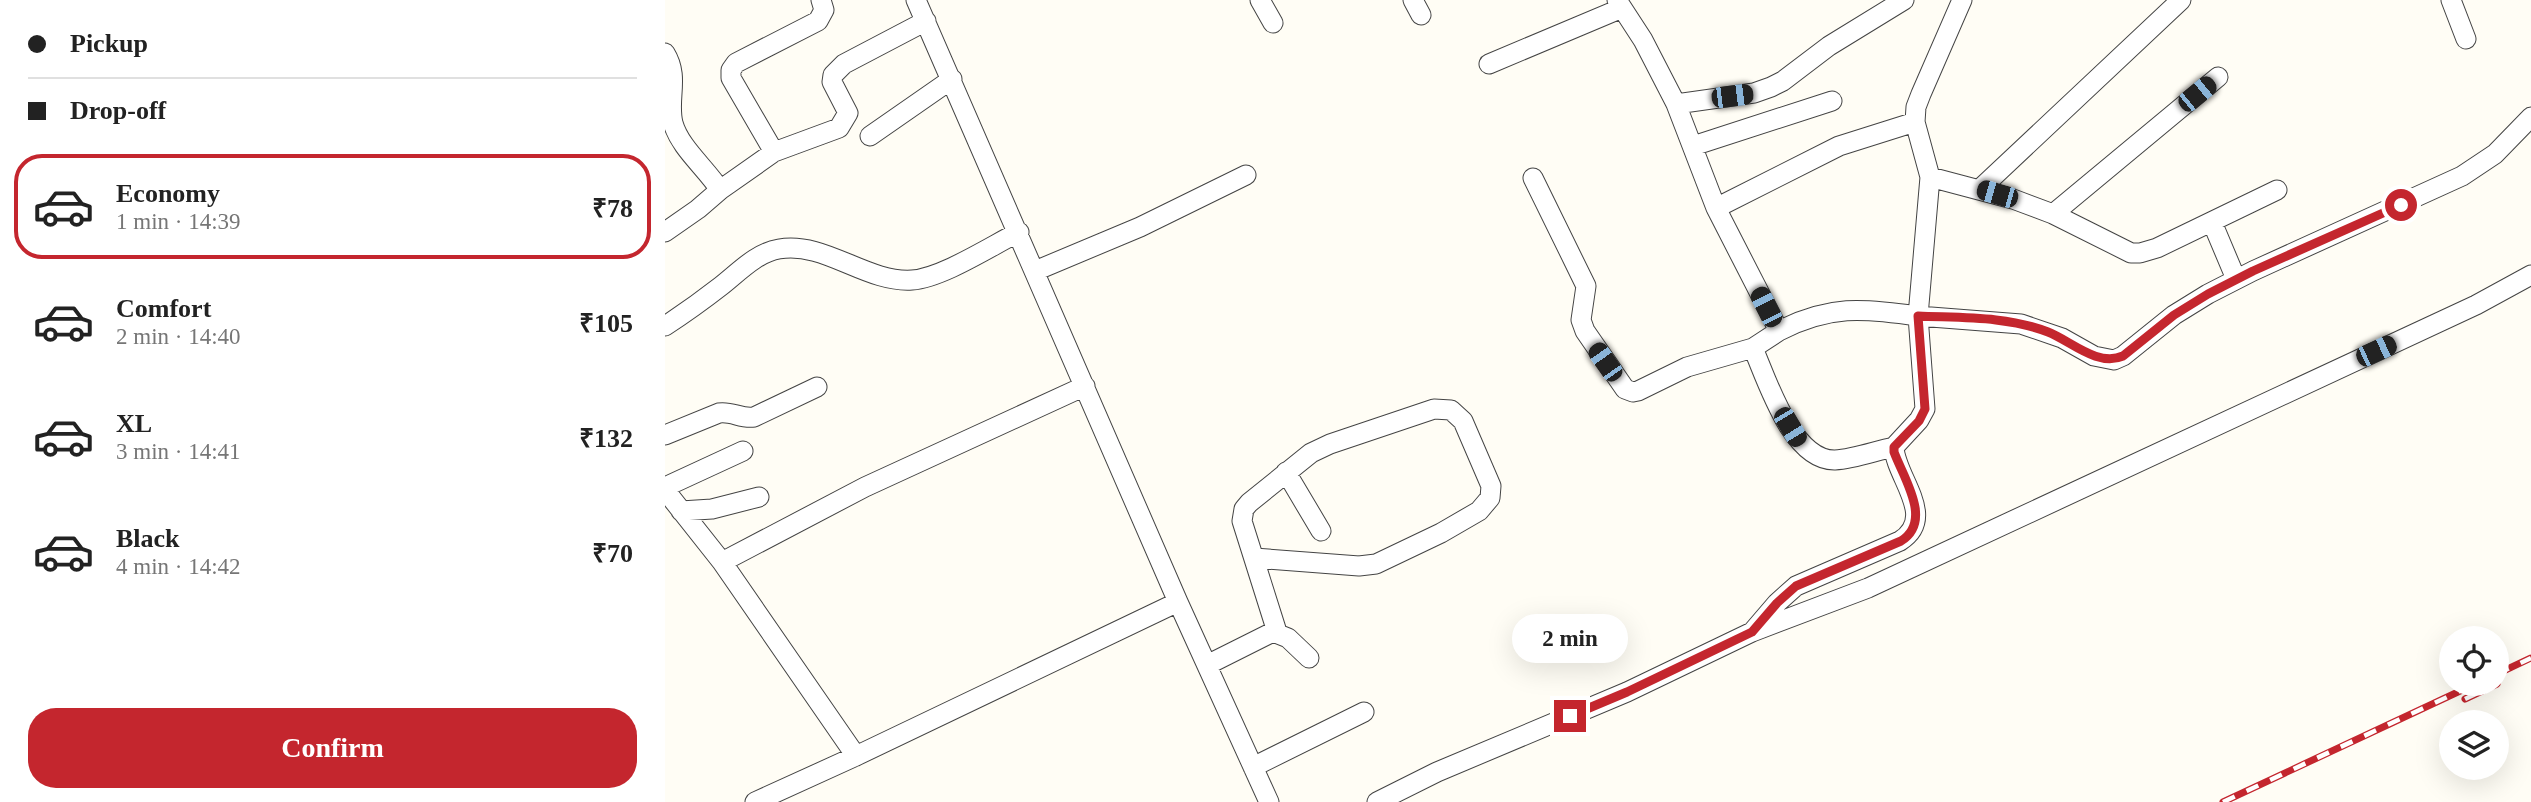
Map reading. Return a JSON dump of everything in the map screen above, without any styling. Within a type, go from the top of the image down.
[{"type":"street","points":[[774,152],[731,78],[731,70],[736,63],[818,21],[824,10],[821,0]]},
{"type":"street","points":[[1260,0],[1273,23]]},
{"type":"street","points":[[1676,104],[1754,93],[1771,87],[1904,0]]},
{"type":"street","points":[[1753,348],[1782,413],[1798,441],[1806,449],[1826,459],[1837,460],[1894,447],[1919,421],[1925,409],[1918,316],[1930,177],[1916,122],[1916,107],[1962,0]]},
{"type":"street","points":[[1980,189],[2181,0]]},
{"type":"street","points":[[2451,0],[2466,39]]},
{"type":"street","points":[[1489,64],[1619,4],[1643,40],[1676,104],[1716,208],[1779,331]]},
{"type":"street","points":[[665,232],[774,152],[839,128],[848,113],[832,82],[837,70],[922,7],[1178,602],[1269,802]]},
{"type":"street","points":[[665,53],[672,67],[672,141],[710,174],[720,190]]},
{"type":"street","points":[[2053,214],[2218,77]]},
{"type":"street","points":[[870,136],[952,79]]},
{"type":"street","points":[[1693,146],[1832,101]]},
{"type":"street","points":[[1533,178],[1586,286],[1583,326],[1589,340],[1621,385],[1629,391],[1638,391],[1686,367],[1753,348],[1804,318],[1857,309],[2021,324],[2062,338],[2094,356],[2114,360],[2123,356],[2174,315],[2236,279],[2462,176],[2495,154],[2531,117]]},
{"type":"street","points":[[1716,208],[1839,146],[1916,122]]},
{"type":"street","points":[[1035,271],[1140,227],[1246,175]]},
{"type":"street","points":[[1930,177],[1980,189],[2053,214],[2120,249],[2140,253],[2157,248],[2277,190]]},
{"type":"street","points":[[2212,222],[2236,279]]},
{"type":"street","points":[[665,326],[755,258],[780,248],[808,250],[885,276],[915,280],[954,265],[1019,232]]},
{"type":"street","points":[[1377,802],[1437,772],[1627,692],[1752,632],[1868,588],[2464,310],[2531,275]]},
{"type":"street","points":[[722,562],[865,487],[1085,386]]},
{"type":"street","points":[[665,435],[719,413],[728,412],[754,418],[817,387]]},
{"type":"street","points":[[1254,558],[1359,566],[1376,564],[1441,533],[1479,511],[1486,505],[1491,486],[1463,421],[1451,410],[1434,409],[1330,444],[1311,453],[1244,509],[1242,521],[1277,632],[1288,638],[1309,658]]},
{"type":"street","points":[[1752,632],[1796,586],[1901,541],[1912,532],[1917,514],[1894,447]]},
{"type":"street","points":[[743,451],[665,489],[722,562],[856,756]]},
{"type":"street","points":[[1286,472],[1321,531]]},
{"type":"street","points":[[681,511],[712,509],[759,498]]},
{"type":"street","points":[[755,802],[1178,602]]},
{"type":"street","points":[[1207,665],[1277,632]]},
{"type":"street","points":[[1254,767],[1364,712]]},
{"type":"railway","points":[[2509,668],[2531,658]]},
{"type":"railway","points":[[2223,802],[2449,696]]},
{"type":"railway","points":[[2465,699],[2471,696]]},
{"type":"route","points":[[1570,716],[1752,632],[1796,586],[1901,541],[1912,532],[1917,514],[1915,504],[1894,447],[1899,438],[1919,421],[1925,409],[1918,316],[2021,324],[2062,338],[2094,356],[2114,360],[2123,356],[2174,315],[2208,294],[2401,205]]}]
